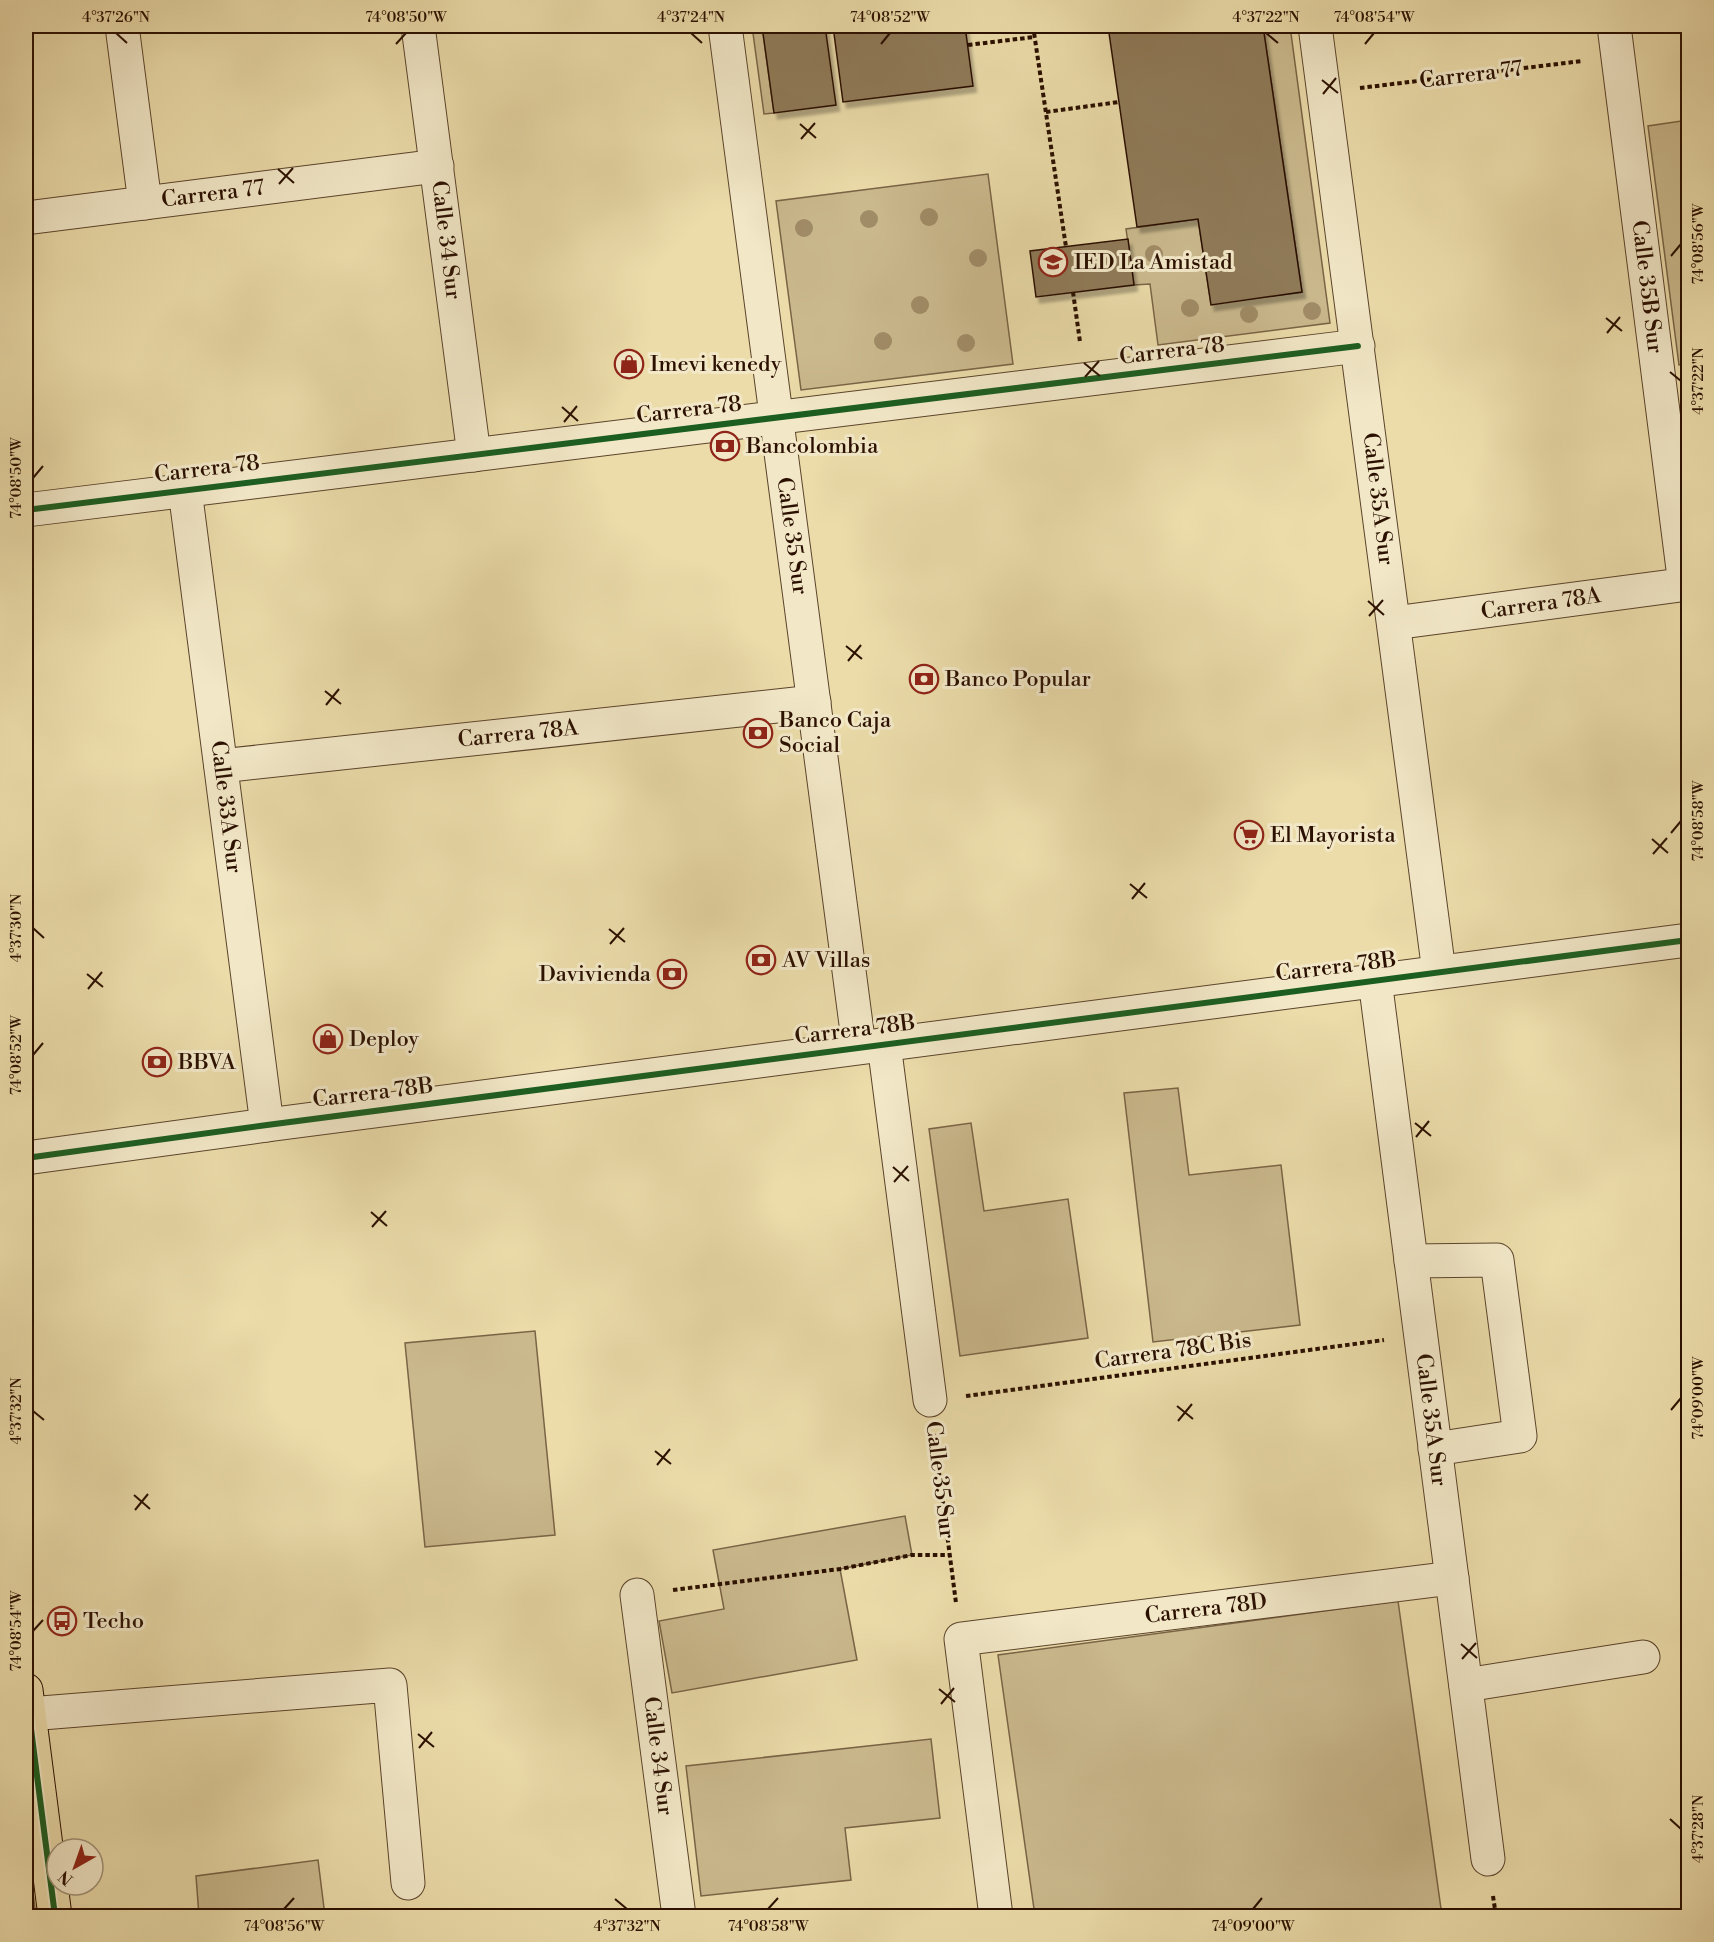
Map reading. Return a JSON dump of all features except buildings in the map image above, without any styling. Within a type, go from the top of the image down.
[{"type":"main road","points":[[27,1702],[55,1917]]},
{"type":"street","points":[[122,26],[145,202]]},
{"type":"street","name":"Calle 34 Sur","points":[[418,26],[474,455]]},
{"type":"street","name":"Calle 35 Sur","points":[[725,26],[814,702],[930,1400]]},
{"type":"street","name":"Calle 35A Sur","points":[[1315,26],[1439,972]]},
{"type":"street","name":"Calle 35B Sur","points":[[1616,41],[1687,584]]},
{"type":"street","name":"Carrera 77","points":[[26,218],[436,166]]},
{"type":"street","name":"Carrera 78","points":[[26,510],[1358,346]]},
{"type":"street","name":"Calle 33A Sur","points":[[185,490],[267,1125]]},
{"type":"street","name":"Carrera 78A","points":[[1394,623],[1687,584]]},
{"type":"street","name":"Carrera 78A","points":[[221,766],[814,702]]},
{"type":"street","name":"Carrera 78B","points":[[26,1158],[1689,940]]},
{"type":"street","name":"Calle 35A Sur","points":[[1375,980],[1488,1859]]},
{"type":"street","points":[[1411,1261],[1497,1260],[1520,1436],[1435,1449]]},
{"type":"street","name":"Carrera 78D","points":[[961,1639],[1452,1578]]},
{"type":"street","name":"Calle 34 Sur","points":[[637,1595],[679,1917]]},
{"type":"street","points":[[961,1639],[996,1917]]},
{"type":"street","points":[[1466,1685],[1643,1657]]},
{"type":"street","points":[[27,1702],[390,1685],[408,1883]]},
{"type":"path","points":[[1033,26],[1066,247]]},
{"type":"path","points":[[968,45],[1034,37]]},
{"type":"path","points":[[1046,112],[1119,102]]},
{"type":"path","points":[[1073,292],[1081,344]]},
{"type":"path","points":[[637,1595],[840,1569],[912,1555],[950,1555]]},
{"type":"shaded area","points":[[752,26],[762,26],[774,113],[764,114]]},
{"type":"shaded area","points":[[1263,26],[1290,26],[1330,323],[1158,345],[1150,284],[1134,285],[1126,229],[1198,219],[1211,304],[1302,292]]},
{"type":"shaded area","points":[[1688,120],[1688,364],[1679,365],[1648,126]]},
{"type":"shaded area","points":[[988,174],[1013,364],[801,390],[776,201]]},
{"type":"shaded area","points":[[1178,1088],[1189,1175],[1281,1165],[1300,1325],[1153,1342],[1124,1093]]},
{"type":"shaded area","points":[[971,1123],[984,1211],[1068,1199],[1088,1338],[960,1356],[929,1129]]},
{"type":"shaded area","points":[[535,1331],[555,1535],[425,1547],[405,1343]]},
{"type":"shaded area","points":[[905,1516],[912,1555],[840,1569],[857,1660],[672,1693],[659,1621],[724,1609],[713,1550]]},
{"type":"shaded area","points":[[1398,1601],[1442,1916],[1035,1916],[998,1655]]},
{"type":"shaded area","points":[[931,1739],[940,1818],[845,1828],[851,1880],[701,1896],[686,1766]]},
{"type":"shaded area","points":[[26,1839],[36,1916],[26,1916]]},
{"type":"shaded area","points":[[318,1860],[325,1916],[199,1916],[196,1876]]},
{"type":"cycle path","points":[[26,510],[1358,346]]},
{"type":"cycle path","points":[[26,1158],[1688,940]]},
{"type":"cycle path","points":[[26,1690],[55,1916]]},
{"type":"place","name":"IED La Amistad","points":[[1053,262]]},
{"type":"place","name":"Imevi kenedy","points":[[629,364]]},
{"type":"place","name":"Bancolombia","points":[[725,446]]},
{"type":"place","name":"Banco Popular","points":[[924,679]]},
{"type":"place","name":"Banco Caja Social","points":[[758,733]]},
{"type":"place","name":"El Mayorista","points":[[1249,835]]},
{"type":"place","name":"AV Villas","points":[[761,960]]},
{"type":"place","name":"Davivienda","points":[[672,974]]},
{"type":"place","name":"Deploy","points":[[328,1039]]},
{"type":"place","name":"BBVA","points":[[157,1062]]},
{"type":"place","name":"Techo","points":[[62,1621]]}]
